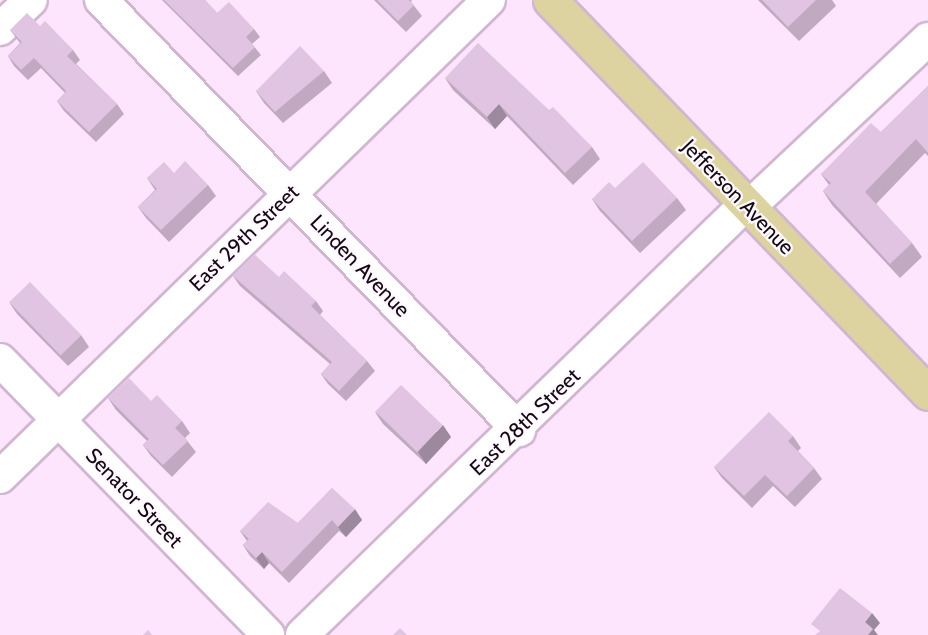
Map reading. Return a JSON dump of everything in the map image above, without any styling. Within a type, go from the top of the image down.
[{"type":"main road","name":"Jefferson Avenue","points":[[550,0],[928,393]]},
{"type":"street","points":[[0,29],[31,0]]},
{"type":"street","name":"Linden Avenue","points":[[101,0],[519,430]]},
{"type":"street","name":"East 29th Street","points":[[0,477],[489,0]]},
{"type":"street","name":"East 28th Street","points":[[302,635],[519,430],[747,207],[928,39]]},
{"type":"street","name":"Senator Street","points":[[0,360],[268,635]]},
{"type":"building","points":[[164,0],[205,0],[217,13],[229,2],[254,29],[246,37],[255,47],[233,68]]},
{"type":"building","points":[[377,0],[409,0],[414,5],[398,21]]},
{"type":"building","points":[[762,0],[816,0],[788,27]]},
{"type":"building","points":[[27,13],[40,26],[45,21],[73,50],[67,56],[117,104],[89,132],[57,101],[66,91],[34,58],[21,70],[8,56],[22,42],[10,30]]},
{"type":"building","points":[[478,43],[549,110],[553,107],[592,147],[565,173],[499,104],[487,117],[445,78]]},
{"type":"building","points":[[300,46],[324,71],[275,112],[256,91]]},
{"type":"building","points":[[928,86],[928,153],[916,139],[865,192],[912,243],[890,264],[823,191],[831,183],[821,174],[871,123],[881,132]]},
{"type":"building","points":[[185,161],[208,185],[161,230],[138,207],[157,189],[147,178],[164,162],[174,173]]},
{"type":"building","points":[[643,162],[677,198],[632,241],[592,199],[609,182],[615,188]]},
{"type":"building","points":[[254,254],[279,277],[284,271],[316,301],[311,306],[367,361],[339,391],[321,374],[332,362],[233,276]]},
{"type":"building","points":[[30,282],[81,335],[61,355],[9,302]]},
{"type":"building","points":[[129,378],[151,401],[157,395],[182,421],[175,428],[188,441],[163,465],[143,445],[149,439],[108,398]]},
{"type":"building","points":[[401,385],[443,425],[417,452],[375,412]]},
{"type":"building","points":[[769,412],[793,436],[788,441],[814,468],[787,496],[765,475],[744,496],[714,467]]},
{"type":"building","points":[[332,488],[355,509],[338,527],[332,520],[282,572],[262,552],[256,558],[243,545],[249,539],[240,531],[268,502],[298,523]]},
{"type":"building","points":[[840,588],[872,613],[865,622],[873,629],[868,635],[815,635],[820,631],[811,624]]},
{"type":"building","points":[[400,628],[407,635],[393,635]]}]
